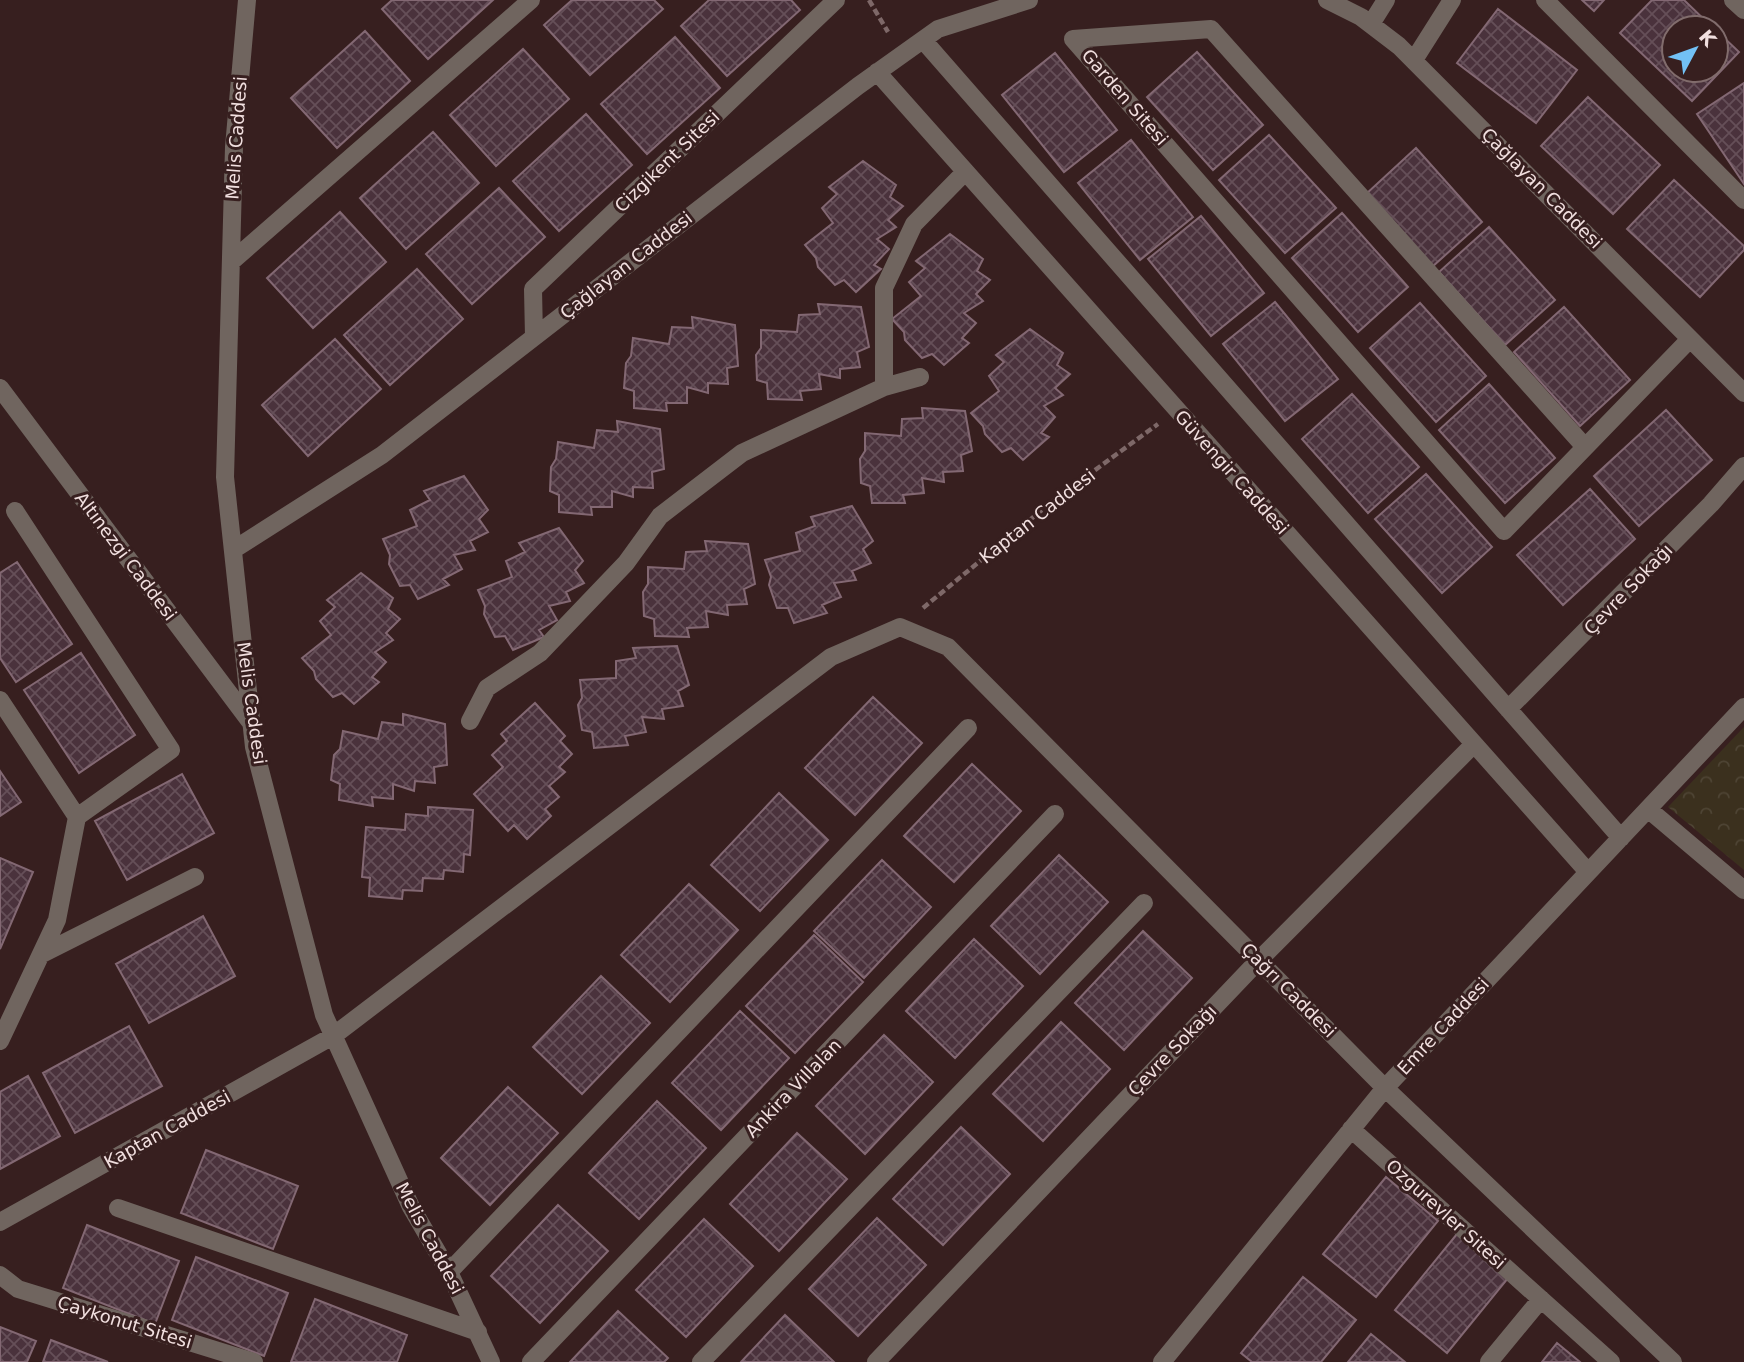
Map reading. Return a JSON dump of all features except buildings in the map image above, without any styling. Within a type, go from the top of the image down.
[{"type":"street","name":"Melis Caddesi","points":[[247,0],[234,147],[225,477],[254,747],[324,1015],[411,1208],[449,1272],[491,1362]]},
{"type":"street","points":[[230,262],[531,0]]},
{"type":"street","name":"Cizgikent Sitesi","points":[[534,337],[533,289],[836,0]]},
{"type":"street","name":"Çağlayan Caddesi","points":[[233,550],[382,455],[877,72],[938,29],[1029,0]]},
{"type":"street","points":[[1371,24],[1386,0]]},
{"type":"street","points":[[1414,60],[1452,0]]},
{"type":"street","points":[[1545,0],[1744,200]]},
{"type":"street","points":[[1733,0],[1744,10]]},
{"type":"street","name":"Çağlayan Caddesi","points":[[1335,2],[1371,24],[1414,60],[1744,393]]},
{"type":"street","name":"Garden Sitesi","points":[[1585,447],[1211,29],[1073,38],[1504,530],[1585,447],[1690,339]]},
{"type":"street","points":[[923,40],[1621,838]]},
{"type":"street","name":"Güvengir Caddesi","points":[[877,72],[1588,872]]},
{"type":"street","points":[[884,387],[884,288],[914,224],[965,172]]},
{"type":"street","points":[[470,720],[487,688],[540,653],[626,563],[660,516],[742,453],[884,387],[920,377]]},
{"type":"street","name":"Altınezgi Caddesi","points":[[0,388],[253,724]]},
{"type":"street","name":"Çevre Sokağı","points":[[1508,709],[1711,504],[1744,467]]},
{"type":"street","points":[[15,511],[171,750],[76,817]]},
{"type":"street","name":"Çağrı Caddesi","points":[[900,627],[947,647],[1385,1088],[1673,1362]]},
{"type":"street","name":"Kaptan Caddesi","points":[[0,1222],[333,1036],[831,657],[900,627]]},
{"type":"street","points":[[0,701],[76,817],[57,919],[0,1041]]},
{"type":"street","name":"Emre Caddesi","points":[[1162,1362],[1385,1088],[1744,707]]},
{"type":"street","points":[[449,1272],[968,728]]},
{"type":"street","name":"Çevre Sokağı","points":[[876,1362],[1259,960],[1474,744]]},
{"type":"street","points":[[1648,809],[1744,890]]},
{"type":"street","name":"Ankira Villalan","points":[[531,1362],[1055,814]]},
{"type":"street","points":[[42,954],[195,877]]},
{"type":"street","points":[[701,1362],[1144,903]]},
{"type":"street","name":"Ozgurevler Sitesi","points":[[1351,1129],[1611,1362]]},
{"type":"street","points":[[118,1208],[478,1332]]},
{"type":"street","name":"Çaykonut Sitesi","points":[[0,1275],[18,1289],[254,1362]]},
{"type":"street","points":[[1489,1362],[1541,1299]]},
{"type":"path","points":[[869,0],[902,55]]},
{"type":"path","name":"Kaptan Caddesi","points":[[900,627],[1054,500],[1177,411]]},
{"type":"green space","points":[[1744,727],[1744,870],[1668,807]]}]
